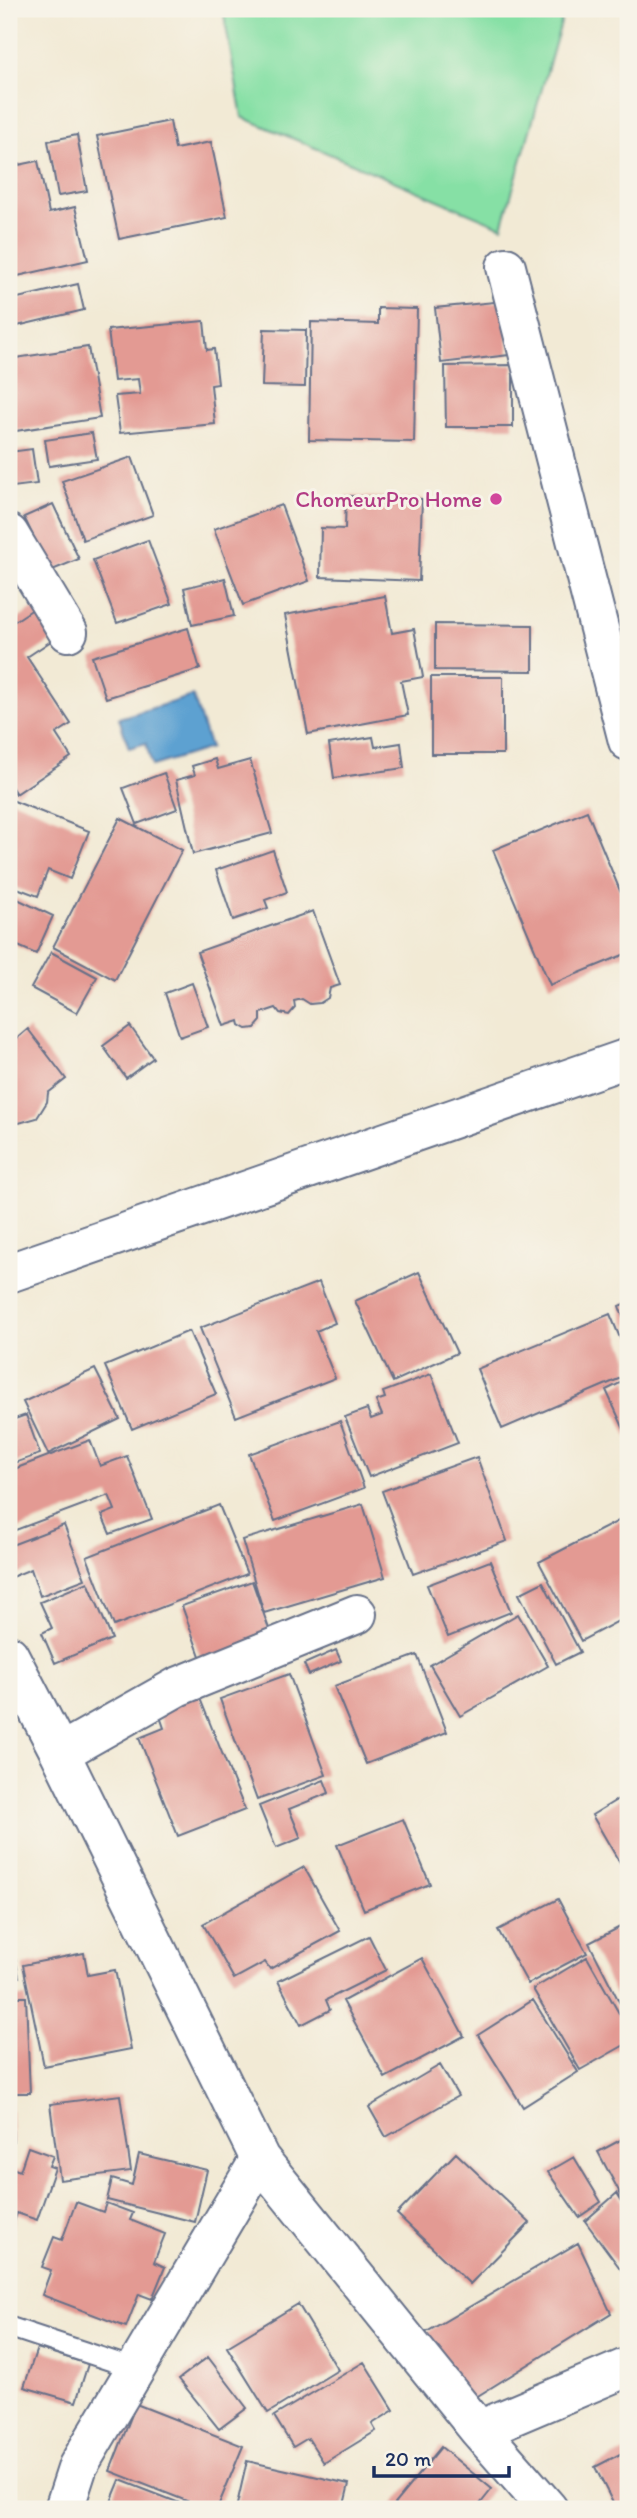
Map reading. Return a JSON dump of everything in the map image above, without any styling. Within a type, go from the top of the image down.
[{"type":"street","points":[[506,267],[628,741]]},
{"type":"street","points":[[9,534],[68,632]]},
{"type":"street","points":[[9,1273],[628,1058]]},
{"type":"street","points":[[60,1753],[177,1687],[357,1614]]},
{"type":"street","points":[[9,1655],[260,2159],[479,2430],[548,2509]]},
{"type":"street","points":[[64,2509],[78,2466],[260,2159]]},
{"type":"street","points":[[479,2430],[628,2367]]},
{"type":"lane","points":[[9,2327],[136,2369]]},
{"type":"green space","points":[[223,9],[565,9],[502,227],[242,117]]},
{"type":"water","points":[[193,696],[210,748],[152,766],[146,743],[129,748],[119,718]]},
{"type":"building","points":[[9,9],[18,9],[17,16],[9,15]]},
{"type":"building","points":[[170,121],[175,149],[211,142],[227,217],[119,239],[97,136]]},
{"type":"building","points":[[77,135],[87,191],[58,196],[48,141]]},
{"type":"building","points":[[38,161],[49,213],[75,207],[88,260],[9,278],[9,167]]},
{"type":"building","points":[[78,284],[84,310],[9,328],[9,300]]},
{"type":"building","points":[[504,301],[509,355],[441,363],[435,308]]},
{"type":"building","points":[[378,308],[417,309],[414,442],[309,440],[311,322],[378,324]]},
{"type":"building","points":[[204,321],[207,350],[214,349],[218,384],[211,385],[215,424],[120,433],[115,396],[140,394],[138,379],[114,381],[108,330]]},
{"type":"building","points":[[264,329],[306,330],[305,387],[262,386]]},
{"type":"building","points":[[88,347],[100,418],[9,432],[9,359]]},
{"type":"building","points":[[513,365],[513,427],[446,427],[445,366]]},
{"type":"building","points":[[92,433],[97,459],[49,466],[45,440]]},
{"type":"building","points":[[32,449],[37,484],[13,487],[9,452]]},
{"type":"building","points":[[132,457],[153,515],[83,540],[62,481]]},
{"type":"building","points":[[346,496],[422,499],[419,581],[320,577],[321,528],[345,529]]},
{"type":"building","points":[[53,504],[79,559],[50,571],[24,517]]},
{"type":"building","points":[[281,505],[309,581],[243,605],[214,529]]},
{"type":"building","points":[[148,540],[172,604],[117,623],[93,560]]},
{"type":"building","points":[[225,578],[234,616],[192,625],[184,588]]},
{"type":"building","points":[[385,596],[392,633],[414,629],[423,677],[401,681],[408,715],[308,734],[285,615]]},
{"type":"building","points":[[36,607],[57,637],[27,657],[71,724],[56,734],[71,757],[16,794],[9,783],[9,625]]},
{"type":"building","points":[[435,624],[533,625],[533,671],[435,670]]},
{"type":"building","points":[[188,628],[200,669],[106,698],[92,657]]},
{"type":"building","points":[[431,677],[503,677],[503,754],[431,754]]},
{"type":"building","points":[[373,737],[375,747],[401,743],[404,768],[334,778],[329,744]]},
{"type":"building","points":[[215,759],[218,769],[250,760],[272,833],[193,854],[176,780],[195,775],[192,766]]},
{"type":"building","points":[[164,773],[177,809],[137,824],[123,788]]},
{"type":"building","points":[[9,799],[89,831],[70,879],[48,870],[38,896],[9,885]]},
{"type":"building","points":[[587,811],[628,910],[628,953],[550,985],[493,850]]},
{"type":"building","points":[[120,818],[182,850],[115,980],[53,947]]},
{"type":"building","points":[[273,850],[287,892],[265,900],[268,908],[233,920],[216,870]]},
{"type":"building","points":[[9,895],[53,916],[36,954],[9,942]]},
{"type":"building","points":[[313,911],[340,985],[330,988],[328,998],[320,1003],[310,1004],[302,999],[294,1001],[295,1008],[289,1015],[280,1013],[276,1008],[261,1013],[261,1021],[255,1028],[247,1029],[240,1025],[239,1021],[224,1026],[197,952]]},
{"type":"building","points":[[51,952],[97,977],[77,1013],[31,988]]},
{"type":"building","points":[[192,983],[208,1027],[180,1037],[165,993]]},
{"type":"building","points":[[130,1026],[153,1058],[126,1078],[103,1046]]},
{"type":"building","points":[[28,1029],[66,1079],[48,1093],[47,1102],[37,1118],[19,1123],[9,1120],[9,1032],[15,1040]]},
{"type":"building","points":[[419,1272],[457,1353],[393,1382],[355,1301]]},
{"type":"building","points":[[319,1282],[335,1323],[316,1331],[335,1378],[236,1417],[200,1328]]},
{"type":"building","points":[[628,1302],[628,1331],[619,1306]]},
{"type":"building","points":[[610,1314],[628,1357],[628,1375],[502,1429],[477,1369]]},
{"type":"building","points":[[189,1331],[216,1394],[132,1429],[105,1366]]},
{"type":"building","points":[[95,1369],[120,1419],[48,1454],[23,1402]]},
{"type":"building","points":[[431,1374],[458,1443],[369,1477],[345,1417],[367,1409],[371,1419],[382,1415],[376,1401],[385,1398],[383,1392]]},
{"type":"building","points":[[628,1379],[628,1438],[606,1390]]},
{"type":"building","points":[[26,1415],[40,1454],[9,1465],[9,1421]]},
{"type":"building","points":[[340,1421],[364,1488],[275,1521],[249,1454]]},
{"type":"building","points":[[90,1440],[100,1466],[127,1456],[152,1519],[110,1534],[102,1515],[115,1510],[109,1495],[13,1531],[9,1520],[9,1471]]},
{"type":"building","points":[[477,1457],[507,1541],[413,1574],[382,1491]]},
{"type":"building","points":[[363,1504],[385,1577],[264,1613],[242,1540]]},
{"type":"building","points":[[219,1505],[247,1574],[114,1626],[87,1557]]},
{"type":"building","points":[[626,1517],[628,1616],[581,1641],[539,1562]]},
{"type":"building","points":[[64,1525],[85,1579],[40,1596],[31,1569],[9,1578],[9,1546]]},
{"type":"building","points":[[490,1561],[511,1612],[448,1637],[427,1585]]},
{"type":"building","points":[[252,1581],[274,1643],[204,1667],[182,1606]]},
{"type":"building","points":[[88,1582],[112,1639],[55,1663],[42,1633],[52,1628],[40,1602]]},
{"type":"building","points":[[543,1582],[580,1652],[556,1664],[519,1594]]},
{"type":"building","points":[[518,1614],[548,1666],[460,1716],[430,1665]]},
{"type":"building","points":[[336,1650],[341,1661],[309,1675],[304,1664]]},
{"type":"building","points":[[417,1655],[447,1732],[366,1764],[334,1686]]},
{"type":"building","points":[[289,1674],[326,1775],[257,1800],[220,1699]]},
{"type":"building","points":[[197,1691],[245,1810],[178,1836],[139,1738],[164,1728],[157,1708]]},
{"type":"building","points":[[324,1780],[329,1793],[289,1809],[301,1838],[276,1848],[259,1806]]},
{"type":"building","points":[[628,1793],[628,1861],[621,1865],[592,1815]]},
{"type":"building","points":[[403,1819],[430,1884],[364,1910],[337,1845]]},
{"type":"building","points":[[304,1867],[340,1931],[270,1969],[265,1962],[234,1979],[203,1924]]},
{"type":"building","points":[[558,1899],[587,1953],[528,1984],[498,1930]]},
{"type":"building","points":[[628,1923],[628,2019],[589,1943]]},
{"type":"building","points":[[369,1936],[386,1970],[326,2000],[330,2010],[301,2025],[278,1981]]},
{"type":"building","points":[[13,1949],[19,1977],[9,1979],[9,1950]]},
{"type":"building","points":[[84,1953],[88,1975],[115,1970],[131,2049],[44,2066],[23,1965]]},
{"type":"building","points":[[587,1957],[628,2029],[628,2043],[580,2070],[533,1989]]},
{"type":"building","points":[[422,1958],[464,2036],[385,2078],[343,2001]]},
{"type":"building","points":[[9,1997],[26,1997],[30,2093],[9,2093]]},
{"type":"building","points":[[533,2000],[578,2072],[523,2107],[478,2035]]},
{"type":"building","points":[[440,2065],[458,2096],[386,2137],[369,2107]]},
{"type":"building","points":[[120,2095],[131,2171],[60,2180],[50,2104]]},
{"type":"building","points":[[11,2097],[13,2143],[9,2143]]},
{"type":"building","points":[[628,2136],[628,2208],[598,2152]]},
{"type":"building","points":[[28,2147],[53,2156],[49,2166],[55,2168],[37,2220],[17,2213],[9,2236],[9,2167],[20,2171]]},
{"type":"building","points":[[456,2153],[530,2223],[470,2284],[397,2214]]},
{"type":"building","points":[[139,2154],[207,2170],[195,2222],[107,2200],[112,2179],[132,2185]]},
{"type":"building","points":[[574,2157],[601,2202],[579,2217],[548,2172]]},
{"type":"building","points":[[617,2193],[628,2211],[628,2279],[585,2221]]},
{"type":"building","points":[[76,2202],[103,2212],[106,2203],[133,2213],[130,2220],[165,2234],[154,2262],[165,2267],[152,2299],[139,2294],[126,2327],[42,2295],[51,2270],[42,2267],[54,2237],[62,2240]]},
{"type":"building","points":[[578,2243],[611,2313],[460,2407],[408,2343]]},
{"type":"building","points":[[298,2304],[338,2370],[268,2413],[227,2347]]},
{"type":"building","points":[[37,2348],[88,2364],[76,2402],[24,2387]]},
{"type":"building","points":[[208,2357],[247,2408],[219,2429],[179,2379]]},
{"type":"building","points":[[364,2362],[394,2410],[372,2424],[376,2431],[324,2463],[308,2438],[293,2447],[274,2416]]},
{"type":"building","points":[[136,2404],[243,2446],[217,2509],[207,2509],[110,2471]]},
{"type":"building","points":[[441,2447],[492,2489],[476,2509],[390,2509]]},
{"type":"building","points":[[628,2450],[628,2509],[616,2509],[595,2467]]},
{"type":"building","points":[[247,2461],[349,2484],[343,2509],[236,2509]]},
{"type":"building","points":[[120,2480],[195,2509],[108,2509]]},
{"type":"place","name":"ChomeurPro Home","points":[[496,499]]}]
